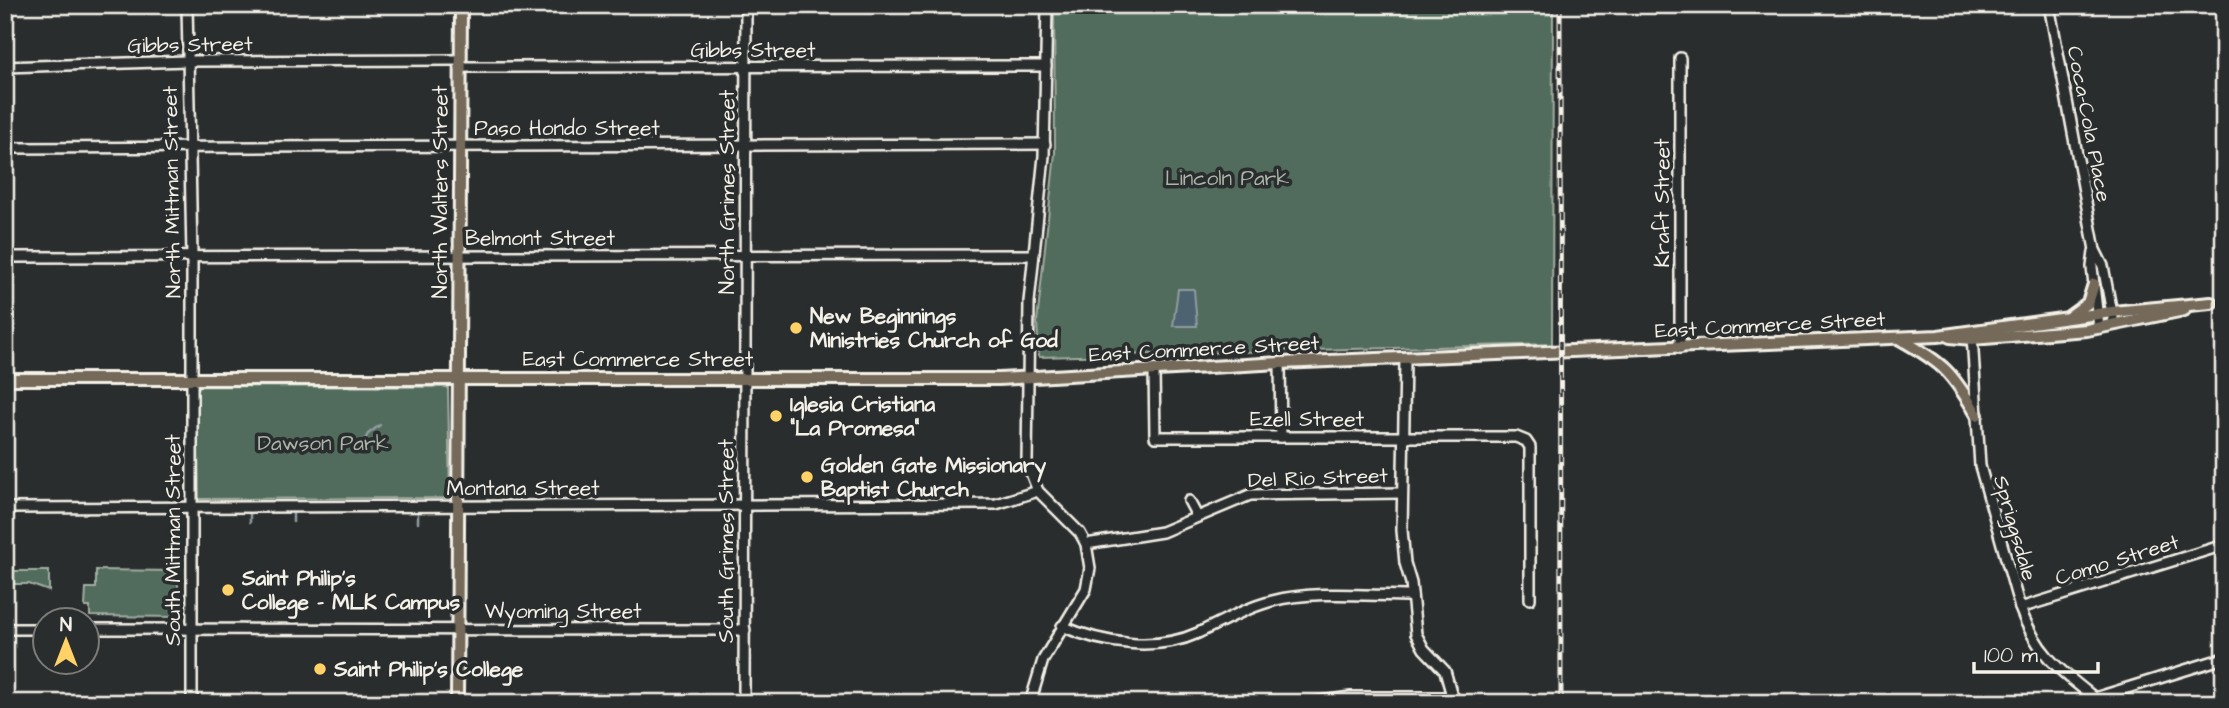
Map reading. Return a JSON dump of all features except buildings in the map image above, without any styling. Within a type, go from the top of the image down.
[{"type":"main road","name":"North Walters Street","points":[[457,703],[461,5]]},
{"type":"main road","points":[[2066,318],[2088,303],[2094,284]]},
{"type":"main road","name":"East Commerce Street","points":[[1972,334],[2066,318],[2224,301]]},
{"type":"main road","name":"East Commerce Street","points":[[5,379],[1027,377],[1280,363],[1405,360],[2099,328],[2211,303]]},
{"type":"main road","points":[[1897,338],[1939,361],[1951,374],[1977,415]]},
{"type":"street","name":"North Mittman Street","points":[[187,5],[192,256],[191,378]]},
{"type":"street","name":"North Grimes Street","points":[[743,378],[746,5]]},
{"type":"street","points":[[1030,703],[1038,673],[1062,626],[1086,589],[1090,568],[1086,544],[1072,522],[1038,491],[1027,463],[1027,377],[1033,255],[1045,144],[1046,5]]},
{"type":"street","name":"Coca-Cola Place","points":[[2049,5],[2095,250],[2094,284],[2099,328]]},
{"type":"street","name":"Kraft Street","points":[[1680,58],[1680,348]]},
{"type":"street","name":"Gibbs Street","points":[[5,67],[187,61],[746,68],[1046,66]]},
{"type":"street","name":"Paso Hondo Street","points":[[5,148],[1045,144]]},
{"type":"street","name":"Coca-Cola Place","points":[[2095,250],[2103,267],[2114,326]]},
{"type":"street","name":"Belmont Street","points":[[5,257],[1033,255]]},
{"type":"street","name":"Spriggsdale","points":[[1972,334],[1984,487],[2020,608],[2029,631],[2044,656],[2064,676],[2098,700]]},
{"type":"street","points":[[1306,703],[1351,697],[1454,700],[1445,671],[1424,649],[1416,634],[1402,542],[1405,360]]},
{"type":"street","points":[[1280,363],[1281,437]]},
{"type":"street","name":"Ezell Street","points":[[1154,370],[1155,437],[1516,437],[1527,441],[1530,447],[1530,599]]},
{"type":"street","name":"South Mittman Street","points":[[191,378],[192,703]]},
{"type":"street","name":"South Grimes Street","points":[[743,378],[744,703]]},
{"type":"street","name":"Montana Street","points":[[5,508],[996,504],[1010,502],[1038,491]]},
{"type":"street","name":"Del Rio Street","points":[[1086,544],[1138,538],[1250,495],[1402,493]]},
{"type":"street","points":[[1189,501],[1197,516]]},
{"type":"street","name":"Como Street","points":[[2020,608],[2224,545]]},
{"type":"street","points":[[1062,626],[1101,641],[1157,642],[1195,634],[1272,601],[1312,595],[1412,596]]},
{"type":"street","points":[[5,629],[32,629]]},
{"type":"street","name":"Wyoming Street","points":[[102,629],[745,630]]},
{"type":"street","points":[[2098,700],[2224,658]]},
{"type":"green space","name":"Lincoln Park","points":[[1054,5],[1553,5],[1552,344],[1039,357],[1037,322],[1055,153]]},
{"type":"green space","name":"Dawson Park","points":[[201,386],[448,387],[450,498],[199,499],[197,390]]},
{"type":"green space","points":[[96,570],[178,571],[178,617],[102,616],[102,606],[85,606],[86,588],[96,588]]},
{"type":"green space","points":[[5,571],[49,571],[49,591],[29,584],[5,584]]},
{"type":"water","points":[[1178,289],[1194,289],[1197,326],[1173,326]]},
{"type":"waterway","points":[[363,443],[368,434],[380,425]]},
{"type":"waterway","points":[[250,514],[250,522]]},
{"type":"waterway","points":[[293,514],[293,522]]},
{"type":"waterway","points":[[418,514],[418,523]]},
{"type":"railway","points":[[1560,5],[1561,703]]},
{"type":"place","name":"New Beginnings Ministries Church of God","points":[[796,328]]},
{"type":"place","name":"Iglesia Cristiana \"La Promesa\"","points":[[776,416]]},
{"type":"place","name":"Golden Gate Missionary Baptist Church","points":[[807,477]]},
{"type":"place","name":"Saint Philip's College - MLK Campus","points":[[228,590]]},
{"type":"place","name":"Saint Philip's College","points":[[320,669]]}]
